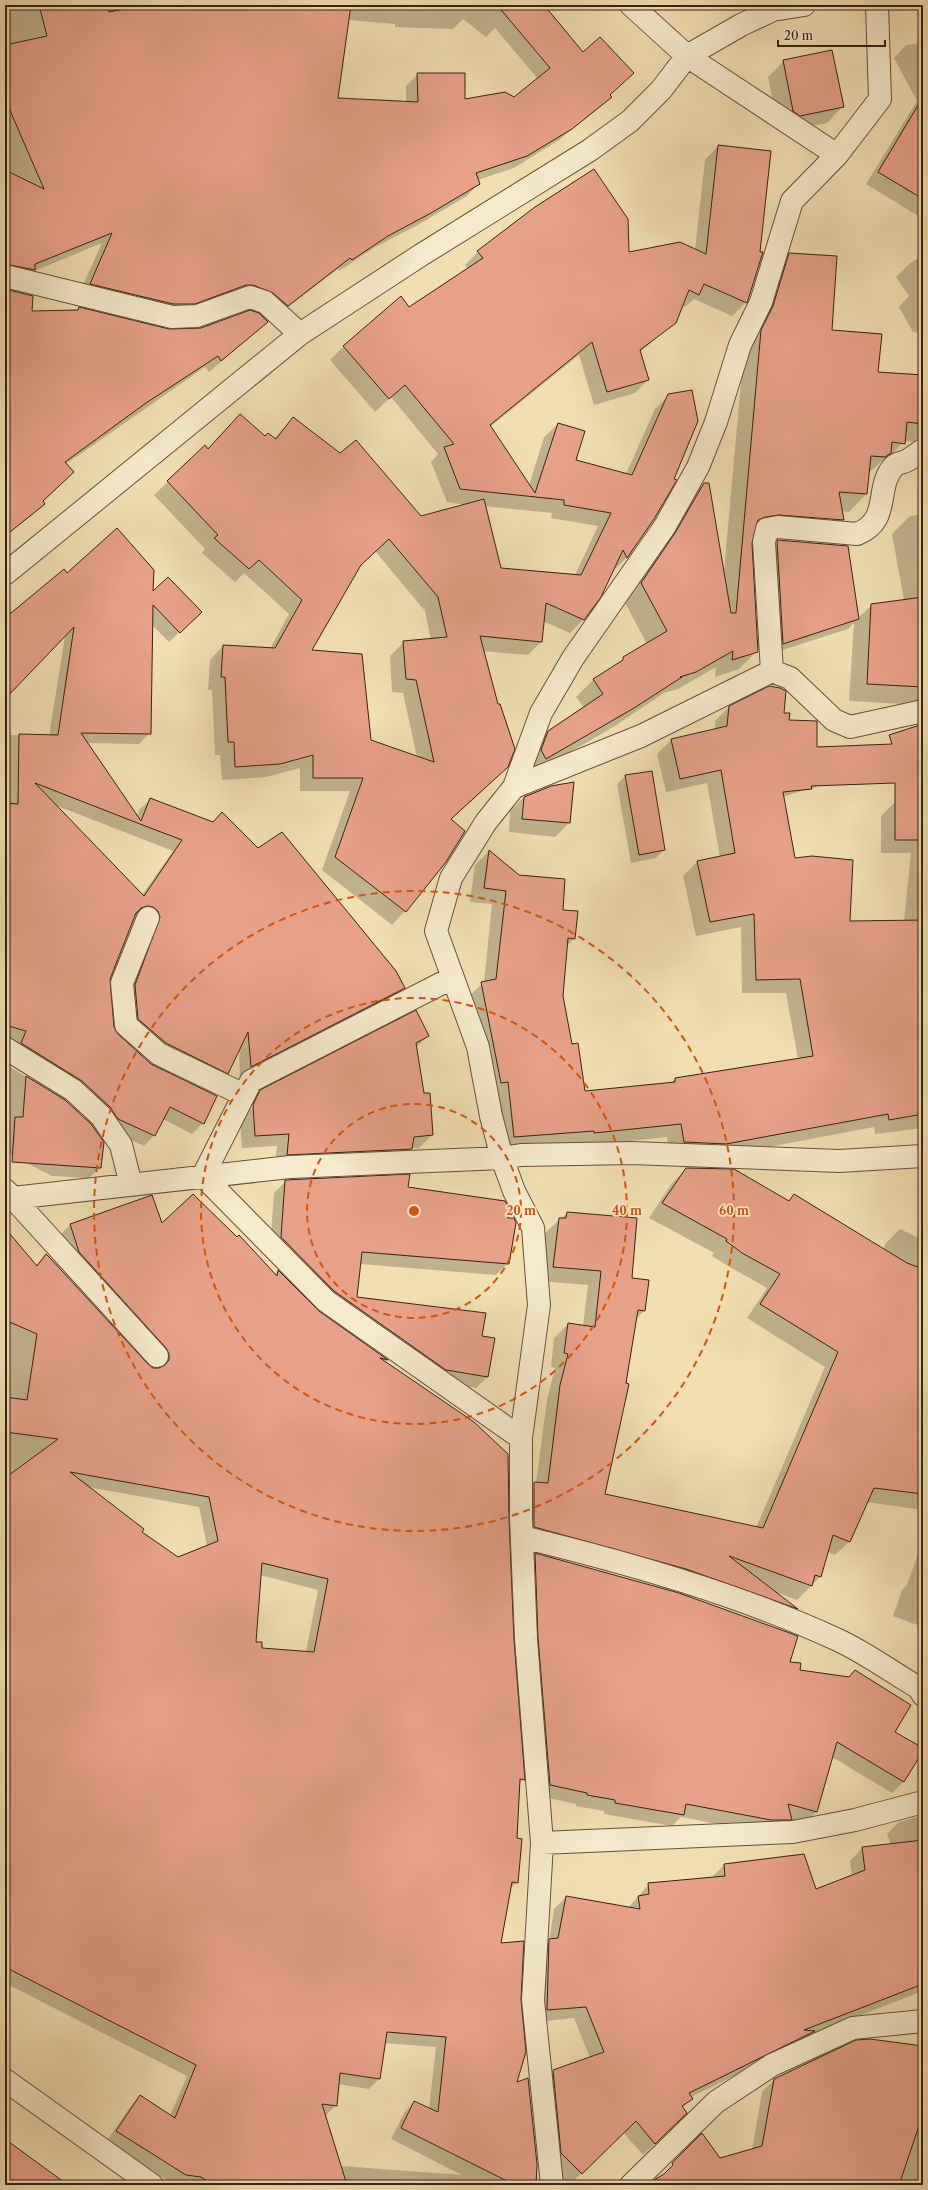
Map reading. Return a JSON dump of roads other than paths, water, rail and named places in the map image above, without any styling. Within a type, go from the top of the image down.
[{"type":"street","points":[[631,5],[687,56],[837,155]]},
{"type":"street","points":[[5,574],[300,334],[421,255],[590,150],[630,121],[660,90],[687,56],[741,25],[773,10],[804,5]]},
{"type":"street","points":[[552,2185],[533,2000],[542,1843],[526,1639],[522,1537],[521,1438],[538,1297],[533,1228],[514,1191],[502,1158],[491,1116],[478,1047],[436,931],[451,878],[486,822],[514,787],[541,713],[573,658],[665,526],[698,467],[716,422],[740,345],[760,302],[792,201],[837,155],[880,99],[877,5]]},
{"type":"street","points":[[5,276],[172,318],[197,316],[250,297],[265,302],[300,334]]},
{"type":"street","points":[[772,671],[764,542],[766,529],[778,527],[857,534],[868,530],[875,522],[888,475],[894,465],[907,461],[923,450]]},
{"type":"street","points":[[514,787],[641,736],[772,671],[790,678],[834,720],[850,728],[923,711]]},
{"type":"street","points":[[148,918],[122,983],[126,1025],[159,1054],[244,1095]]},
{"type":"street","points":[[204,1176],[251,1081],[452,978]]},
{"type":"street","points":[[5,1048],[73,1090],[101,1116],[121,1144],[131,1185]]},
{"type":"street","points":[[9,1194],[131,1185],[290,1167],[502,1158],[521,1155],[632,1153],[839,1161],[923,1156]]},
{"type":"street","points":[[204,1176],[326,1301],[521,1438]]},
{"type":"street","points":[[9,1194],[157,1356]]},
{"type":"street","points":[[522,1537],[614,1560],[743,1602],[839,1641],[919,1688],[923,1695]]},
{"type":"street","points":[[542,1843],[793,1832],[855,1820],[923,1802]]},
{"type":"street","points":[[631,2185],[716,2102],[772,2065],[854,2028],[923,2021]]},
{"type":"street","points":[[5,2080],[152,2185]]}]
